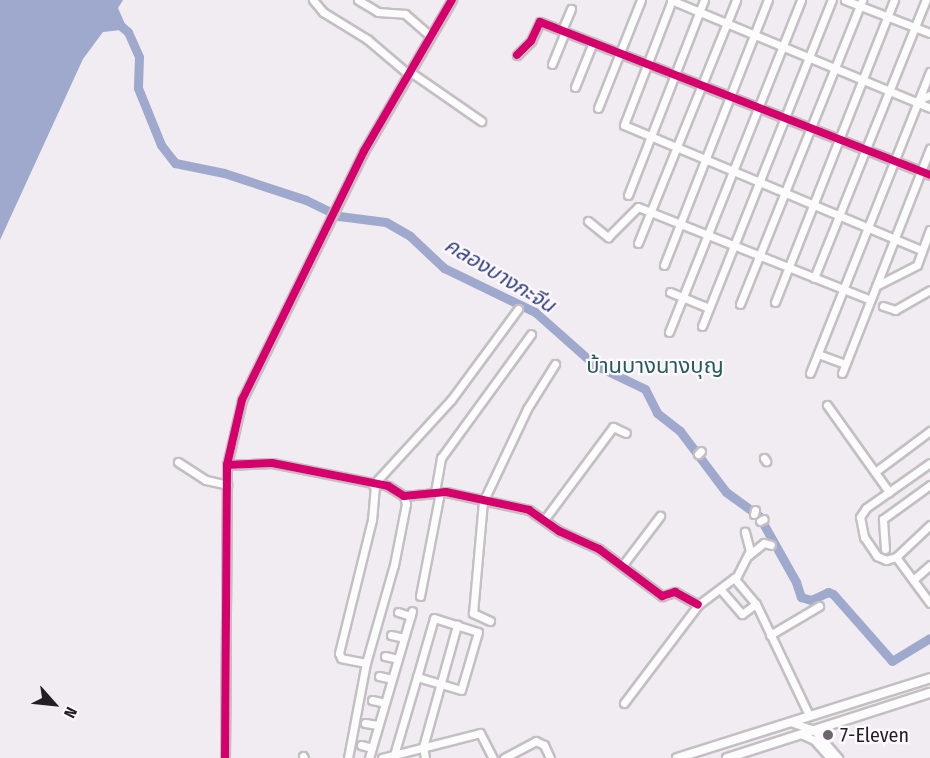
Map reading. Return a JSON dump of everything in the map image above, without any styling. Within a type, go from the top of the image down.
[{"type":"main road","points":[[677,758],[930,678]]},
{"type":"main road","points":[[727,758],[930,693]]},
{"type":"street","points":[[314,0],[323,12],[366,39],[408,72],[481,121]]},
{"type":"street","points":[[358,0],[378,12],[405,14],[430,36]]},
{"type":"street","points":[[225,758],[227,465],[242,400],[330,218],[408,72],[452,0]]},
{"type":"street","points":[[598,108],[641,0]]},
{"type":"street","points":[[922,250],[624,125],[672,0],[891,88],[930,108]]},
{"type":"street","points":[[628,195],[704,0]]},
{"type":"street","points":[[638,243],[736,0]]},
{"type":"street","points":[[664,265],[768,0]]},
{"type":"street","points":[[669,332],[801,0]]},
{"type":"street","points":[[702,326],[832,0]]},
{"type":"street","points":[[845,0],[861,3],[888,17],[930,33]]},
{"type":"street","points":[[775,303],[894,0]]},
{"type":"street","points":[[814,278],[841,216],[926,0]]},
{"type":"street","points":[[740,304],[861,3]]},
{"type":"street","points":[[552,64],[570,9]]},
{"type":"street","points":[[517,55],[540,22],[930,175]]},
{"type":"street","points":[[574,87],[593,42]]},
{"type":"street","points":[[810,373],[930,72]]},
{"type":"street","points":[[918,100],[930,95]]},
{"type":"street","points":[[842,373],[930,149]]},
{"type":"street","points":[[588,221],[608,237],[638,207],[870,300]]},
{"type":"street","points":[[876,286],[916,267],[930,230]]},
{"type":"street","points":[[883,306],[895,310],[930,290]]},
{"type":"street","points":[[670,292],[709,308]]},
{"type":"street","points":[[366,663],[341,658],[339,653],[372,519],[374,485],[451,400],[518,309]]},
{"type":"street","points":[[420,596],[441,458],[531,334]]},
{"type":"street","points":[[818,354],[845,364]]},
{"type":"street","points":[[490,621],[474,613],[483,502],[527,409],[555,364]]},
{"type":"street","points":[[827,405],[889,492]]},
{"type":"street","points":[[544,520],[613,428],[626,433]]},
{"type":"street","points":[[875,472],[930,430]]},
{"type":"street","points":[[178,462],[206,480],[227,485]]},
{"type":"street","points":[[227,465],[272,463],[388,486],[404,496],[437,492],[529,510],[559,531],[587,542],[662,596],[675,592],[698,605]]},
{"type":"street","points":[[930,463],[866,508],[859,522],[877,556],[886,560],[896,557],[930,525]]},
{"type":"street","points":[[885,549],[883,519],[930,484]]},
{"type":"street","points":[[348,758],[366,663],[394,565],[406,504],[404,496]]},
{"type":"street","points":[[622,566],[660,516]]},
{"type":"street","points":[[624,703],[698,605],[736,578],[748,556],[750,544],[745,532]]},
{"type":"street","points":[[748,556],[764,543],[771,545]]},
{"type":"street","points":[[896,557],[930,602]]},
{"type":"street","points":[[913,580],[930,565]]},
{"type":"street","points":[[736,578],[756,604],[810,715]]},
{"type":"street","points":[[721,590],[742,614],[756,604]]},
{"type":"street","points":[[770,635],[819,606]]},
{"type":"street","points":[[369,758],[411,614],[398,612]]},
{"type":"street","points":[[399,755],[417,677],[434,618],[478,632],[461,690],[417,677]]},
{"type":"street","points":[[425,758],[423,747],[457,625]]},
{"type":"street","points":[[391,635],[404,638]]},
{"type":"street","points":[[385,656],[398,659]]},
{"type":"street","points":[[379,676],[392,679]]},
{"type":"street","points":[[372,700],[385,703]]},
{"type":"street","points":[[365,723],[378,725]]},
{"type":"street","points":[[788,724],[802,723],[814,730],[838,758]]},
{"type":"street","points":[[382,758],[480,733],[493,758]]},
{"type":"street","points":[[801,734],[814,740],[830,758]]},
{"type":"street","points":[[504,758],[516,755],[539,741],[550,758]]},
{"type":"street","points":[[361,745],[372,748]]},
{"type":"water","points":[[0,0],[123,0],[118,8],[125,24],[121,30],[103,32],[83,59],[0,240]]},
{"type":"waterway","name":"คลองบางกะจีน","points":[[113,19],[128,32],[139,57],[138,88],[161,145],[175,163],[224,173],[306,200],[339,216],[386,222],[410,236],[444,268],[535,312],[595,365],[645,389],[657,413],[680,431],[726,492],[759,516],[796,582],[801,597],[811,600],[828,592],[833,594],[892,661],[930,638]]},
{"type":"cycle path","points":[[225,758],[227,465],[242,400],[364,151],[452,0]]},
{"type":"cycle path","points":[[517,55],[531,41],[540,22],[930,175]]},
{"type":"cycle path","points":[[227,465],[272,463],[388,486],[404,496],[446,492],[529,510],[559,531],[599,549],[662,596],[675,592],[698,605]]},
{"type":"place","name":"7-Eleven","points":[[828,735]]},
{"type":"district","name":"บ้านบางนางบุญ","points":[[655,366]]}]
